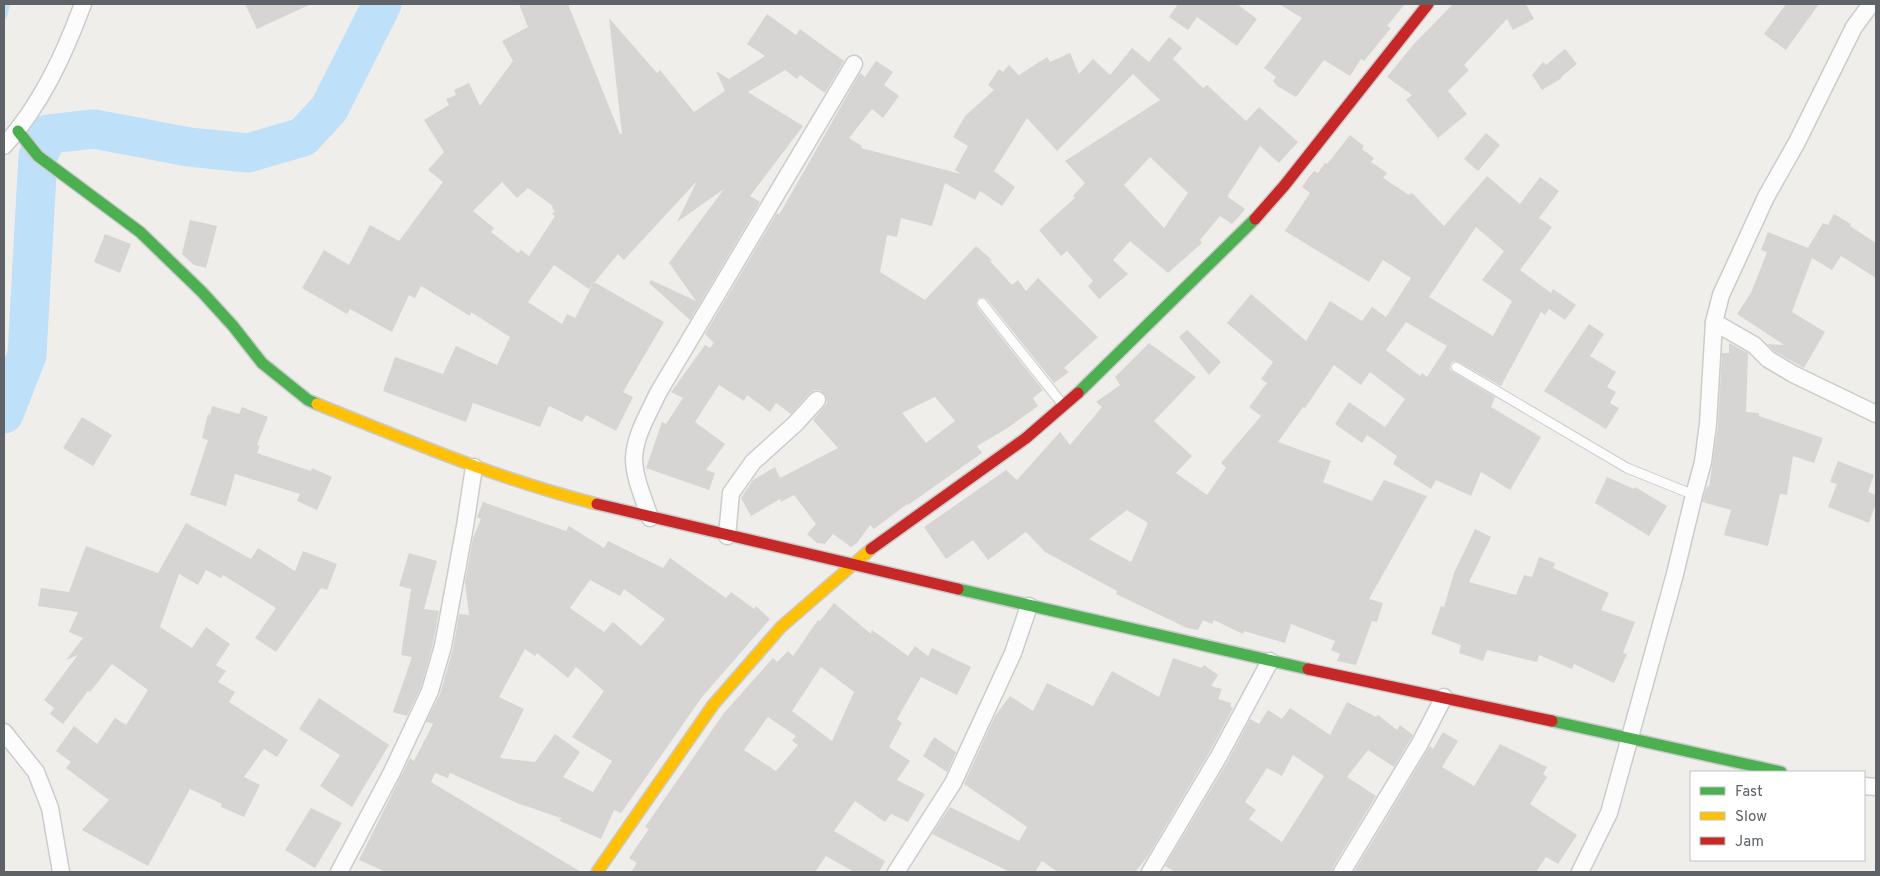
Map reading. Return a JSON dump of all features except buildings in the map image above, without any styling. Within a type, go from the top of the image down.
[{"type":"street","points":[[4,146],[18,131],[54,75],[71,38],[83,4]]},
{"type":"street","points":[[596,872],[713,705],[782,627],[852,564],[889,535],[1026,438],[1065,406],[1248,228],[1284,186],[1428,4]]},
{"type":"street","points":[[1580,872],[1608,813],[1675,574],[1703,462],[1708,424],[1714,322],[1721,294],[1766,196],[1797,142],[1854,27],[1871,4]]},
{"type":"street","points":[[650,518],[639,486],[634,458],[639,434],[658,393],[854,64]]},
{"type":"street","points":[[18,131],[38,156],[140,232],[234,326],[262,363],[308,400],[474,467],[552,493],[727,536],[1270,661],[1444,697],[1777,771]]},
{"type":"street","points":[[1714,322],[1754,345],[1768,359],[1793,374],[1876,414]]},
{"type":"street","points":[[727,536],[731,493],[753,462],[818,400]]},
{"type":"street","points":[[339,872],[392,772],[430,692],[446,631],[474,467]]},
{"type":"street","points":[[896,872],[953,783],[1013,653],[1029,606]]},
{"type":"street","points":[[1150,872],[1219,756],[1270,661]]},
{"type":"street","points":[[1342,872],[1419,744],[1444,697]]},
{"type":"street","points":[[4,732],[36,772],[50,808],[62,872]]},
{"type":"lane","points":[[982,303],[1065,406]]},
{"type":"lane","points":[[1456,367],[1627,468],[1694,495]]},
{"type":"waterway","points":[[4,16],[7,4]]},
{"type":"waterway","points":[[4,414],[27,355],[38,156],[48,134],[94,129],[189,147],[248,153],[303,137],[329,109],[382,4]]},
{"type":"traffic: fast","points":[[18,131],[38,156],[140,232],[202,292],[233,326],[262,363],[308,400],[317,404]]},
{"type":"traffic: fast","points":[[1078,393],[1255,219]]},
{"type":"traffic: fast","points":[[958,589],[1308,669]]},
{"type":"traffic: fast","points":[[1552,721],[1777,771]]},
{"type":"traffic: slow","points":[[317,404],[490,472],[597,504]]},
{"type":"traffic: slow","points":[[597,872],[713,705],[781,627],[871,549]]},
{"type":"traffic: jam","points":[[1255,219],[1284,186],[1428,4]]},
{"type":"traffic: jam","points":[[871,549],[1026,438],[1078,393]]},
{"type":"traffic: jam","points":[[597,504],[958,589]]},
{"type":"traffic: jam","points":[[1308,669],[1552,721]]}]
